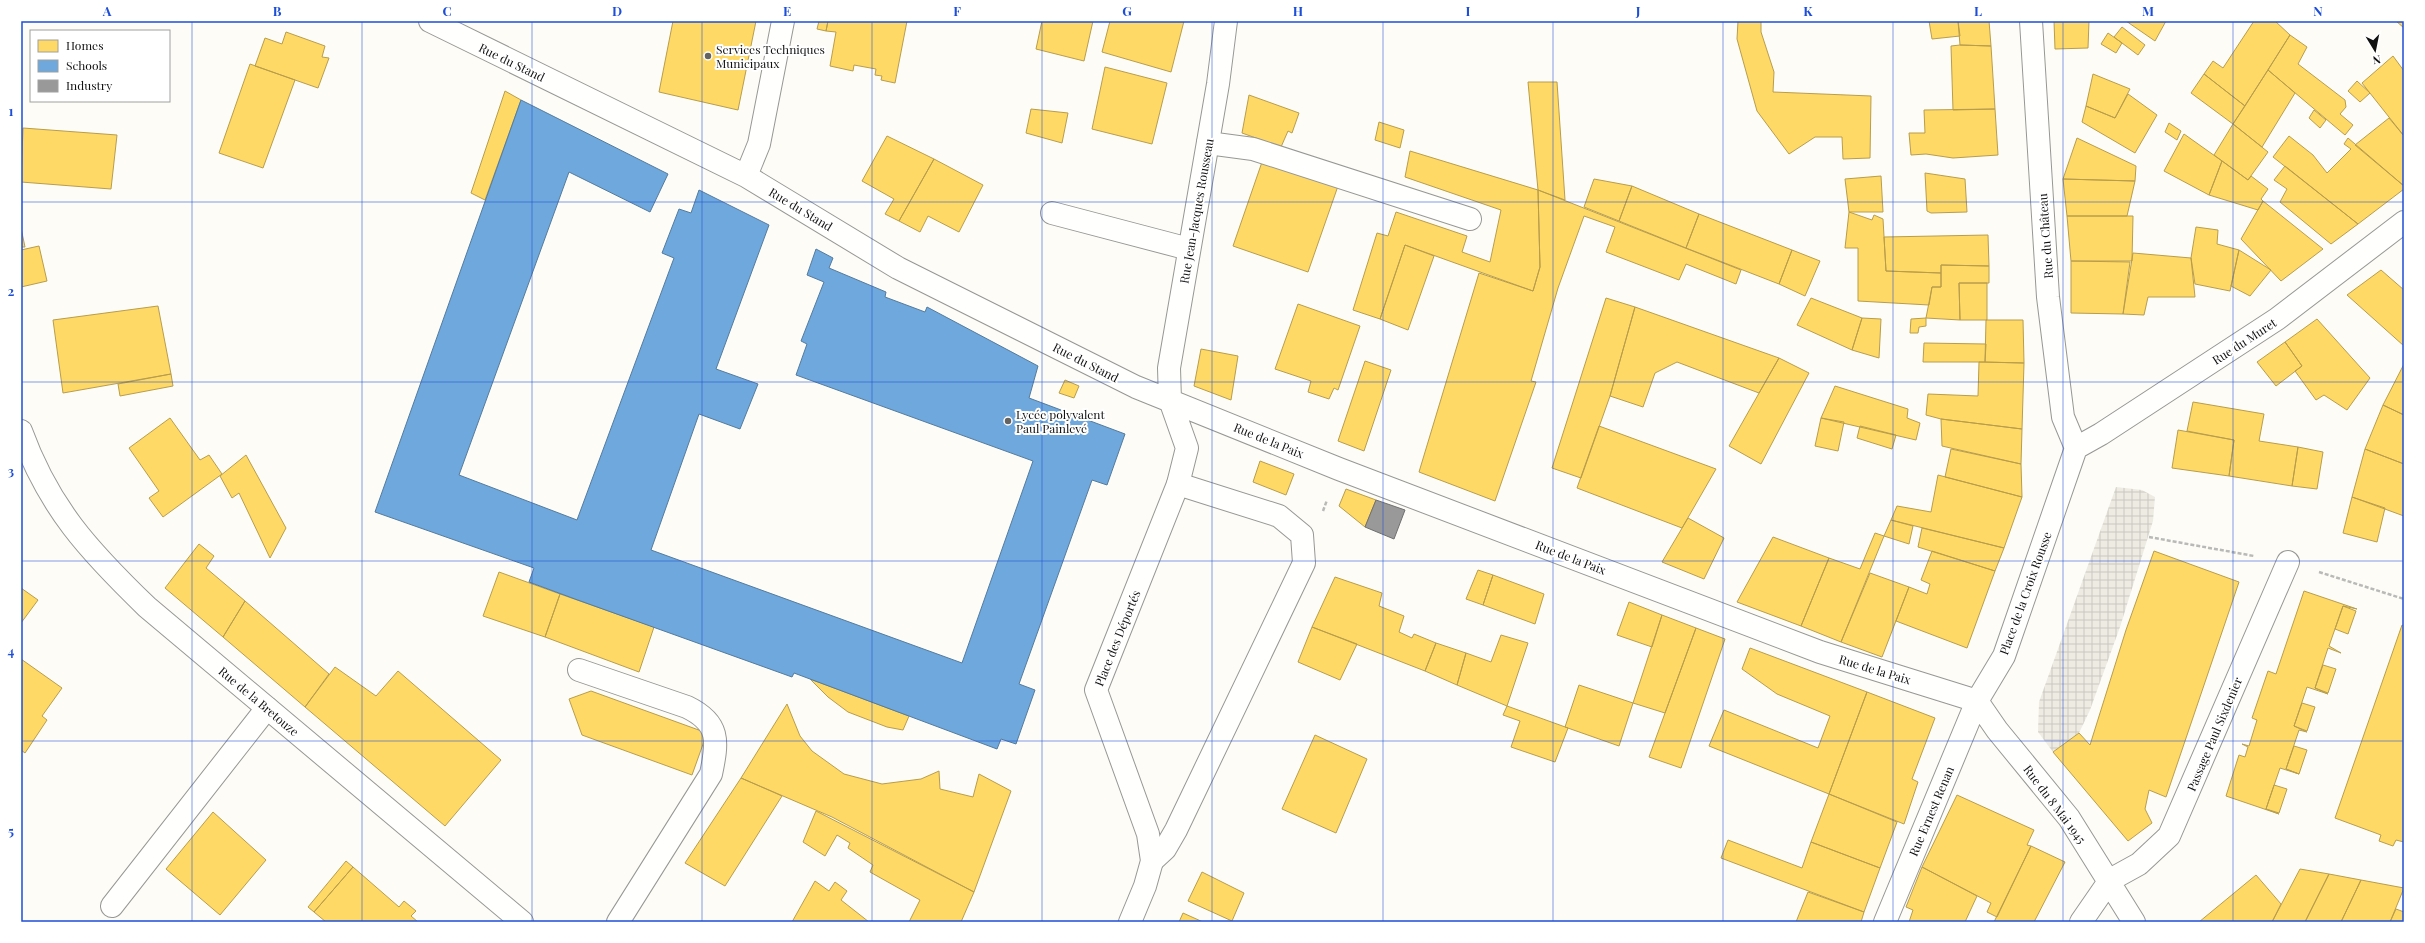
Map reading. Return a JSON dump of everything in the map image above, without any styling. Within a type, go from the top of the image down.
[{"type":"street","name":"Rue du Stand","points":[[430,21],[746,176],[898,268],[1136,387],[1170,400]]},
{"type":"street","points":[[746,176],[759,144],[782,21]]},
{"type":"street","name":"Rue Jean-Jacques Rousseau","points":[[1170,400],[1169,368],[1208,143],[1226,21]]},
{"type":"street","name":"Rue du Château","points":[[2031,21],[2048,297],[2063,417],[2076,448]]},
{"type":"street","points":[[1208,143],[1253,149],[1470,219]]},
{"type":"street","points":[[1052,213],[1189,249]]},
{"type":"street","name":"Rue du Muret","points":[[2076,448],[2101,434],[2277,319],[2404,222]]},
{"type":"street","name":"Place des Déportés","points":[[1130,922],[1145,886],[1152,861],[1148,834],[1096,690],[1178,484],[1187,448],[1170,400]]},
{"type":"street","name":"Rue de la Paix","points":[[1170,400],[1339,469],[1820,652],[1977,701]]},
{"type":"street","name":"Rue de la Bretouze","points":[[21,431],[27,464],[66,521],[103,565],[147,607],[522,922]]},
{"type":"street","name":"Place de la Croix Rousse","points":[[1977,701],[2004,656],[2076,448]]},
{"type":"street","points":[[1152,861],[1165,849],[1176,830],[1304,563],[1302,535],[1279,516],[1178,484]]},
{"type":"street","name":"Passage Paul Sixdenier","points":[[2110,880],[2139,864],[2169,836],[2288,562]]},
{"type":"street","points":[[579,670],[687,707],[703,715],[712,724],[716,737],[715,757],[711,774],[618,922]]},
{"type":"street","name":"Rue du 8 Mai 1945","points":[[1977,701],[1997,730],[2069,818],[2110,880],[2134,922]]},
{"type":"street","name":"Rue Ernest Renan","points":[[1885,922],[1977,701]]},
{"type":"street","points":[[112,906],[267,708]]},
{"type":"street","points":[[2082,922],[2110,880]]},
{"type":"path","points":[[2149,536],[2288,562]]},
{"type":"path","points":[[2332,576],[2404,599]]},
{"type":"shaded area","points":[[2116,487],[2142,490],[2155,497],[2153,521],[2120,627],[2090,710],[2079,733],[2053,752],[2038,732],[2039,702]]},
{"type":"building: Homes","name":"Services Techniques Municipaux","points":[[673,21],[756,21],[738,110],[659,92]]},
{"type":"building: Homes","points":[[819,21],[828,21],[826,31],[817,29]]},
{"type":"building: Homes","points":[[828,21],[907,21],[895,83],[881,80],[882,76],[875,75],[876,69],[854,65],[853,71],[830,66],[836,32],[826,31]]},
{"type":"building: Homes","points":[[1042,21],[1093,21],[1084,61],[1036,49]]},
{"type":"building: Homes","points":[[1110,21],[1184,21],[1171,72],[1102,52]]},
{"type":"building: Homes","points":[[1738,21],[1761,21],[1761,32],[1774,72],[1773,92],[1871,96],[1870,158],[1843,159],[1842,137],[1815,137],[1789,154],[1757,111],[1737,39]]},
{"type":"building: Homes","points":[[1929,21],[1958,21],[1960,36],[1932,39]]},
{"type":"building: Homes","points":[[1958,21],[1989,21],[1991,46],[1960,45]]},
{"type":"building: Homes","points":[[2054,21],[2089,21],[2088,48],[2055,49]]},
{"type":"building: Homes","points":[[2126,21],[2166,21],[2155,41]]},
{"type":"building: Homes","points":[[2254,21],[2275,21],[2290,35],[2245,106],[2204,74],[2213,61],[2223,68]]},
{"type":"building: Homes","points":[[2396,21],[2404,21],[2404,28]]},
{"type":"building: Homes","points":[[2122,27],[2145,45],[2138,55],[2114,37]]},
{"type":"building: Homes","points":[[286,32],[325,46],[322,57],[329,58],[318,88],[255,66],[265,38],[282,44]]},
{"type":"building: Homes","points":[[2108,33],[2122,43],[2116,53],[2101,44]]},
{"type":"building: Homes","points":[[2290,35],[2307,47],[2298,64],[2345,100],[2346,107],[2340,114],[2353,125],[2345,135],[2268,70]]},
{"type":"building: Homes","points":[[1951,46],[1991,46],[1995,109],[1953,110]]},
{"type":"building: Homes","points":[[2393,56],[2404,71],[2404,136],[2362,83]]},
{"type":"building: Homes","points":[[250,64],[295,80],[263,168],[219,153]]},
{"type":"building: Homes","points":[[1105,67],[1167,83],[1152,144],[1092,129]]},
{"type":"building: Homes","points":[[2268,70],[2295,93],[2262,147],[2233,124]]},
{"type":"building: Homes","points":[[2093,74],[2130,89],[2115,118],[2086,106]]},
{"type":"building: Homes","points":[[2204,74],[2245,106],[2233,124],[2191,93]]},
{"type":"building: Homes","points":[[2357,81],[2370,93],[2360,102],[2348,91]]},
{"type":"building: Homes","points":[[1528,82],[1557,82],[1565,200],[1538,190]]},
{"type":"building: Homes","points":[[505,91],[521,100],[485,200],[471,193]]},
{"type":"building: Homes","points":[[2128,94],[2157,115],[2135,153],[2082,122],[2086,106],[2115,118]]},
{"type":"building: Homes","points":[[1249,95],[1299,113],[1292,133],[1288,131],[1281,147],[1242,133]]},
{"type":"building: Homes","points":[[1031,109],[1068,113],[1062,143],[1026,133]]},
{"type":"building: Homes","points":[[1995,109],[1998,155],[1953,158],[1926,154],[1911,155],[1909,133],[1925,133],[1924,110]]},
{"type":"building: Homes","points":[[2314,110],[2326,120],[2320,128],[2309,118]]},
{"type":"building: Homes","points":[[2389,118],[2404,136],[2404,186],[2355,145]]},
{"type":"building: Homes","points":[[1379,122],[1404,130],[1400,148],[1375,140]]},
{"type":"building: Homes","points":[[2169,123],[2181,131],[2177,140],[2165,132]]},
{"type":"building: Homes","points":[[2233,124],[2268,152],[2248,180],[2214,155]]},
{"type":"building: Homes","points":[[23,128],[117,135],[111,189],[21,182]]},
{"type":"building: Homes","points":[[2184,134],[2222,161],[2209,195],[2164,171]]},
{"type":"building: Homes","points":[[887,136],[934,159],[899,221],[885,214],[894,199],[862,181]]},
{"type":"building: Homes","points":[[2289,136],[2313,155],[2327,173],[2351,149],[2344,144],[2348,138],[2404,186],[2404,189],[2358,224],[2273,157]]},
{"type":"building: Homes","points":[[2077,138],[2136,166],[2135,181],[2063,179]]},
{"type":"building: Homes","points":[[1410,151],[1538,190],[1540,267],[1533,291],[1405,245],[1380,319],[1353,310],[1377,233],[1388,236],[1396,212],[1467,236],[1462,252],[1490,262],[1501,210],[1405,177]]},
{"type":"building: Homes","points":[[934,159],[983,185],[959,232],[928,216],[920,232],[899,221]]},
{"type":"building: Homes","points":[[2222,161],[2248,180],[2251,176],[2268,189],[2261,199],[2263,201],[2258,210],[2209,195]]},
{"type":"building: Homes","points":[[1262,162],[1338,186],[1308,272],[1233,246]]},
{"type":"building: Homes","points":[[2285,166],[2358,224],[2331,244],[2280,202],[2287,189],[2274,180]]},
{"type":"building: Homes","points":[[1925,173],[1965,179],[1967,212],[1931,213],[1927,211]]},
{"type":"building: Homes","points":[[1881,176],[1883,212],[1849,212],[1845,179]]},
{"type":"building: Homes","points":[[1594,179],[1632,186],[1619,221],[1584,207]]},
{"type":"building: Homes","points":[[2063,179],[2135,181],[2127,216],[2067,216]]},
{"type":"building: Homes","points":[[1632,186],[1699,214],[1686,248],[1619,221]]},
{"type":"building: Homes","points":[[1538,190],[1741,270],[1736,284],[1686,264],[1679,280],[1606,252],[1615,227],[1584,216],[1558,288],[1531,381],[1536,382],[1495,501],[1419,472],[1479,273],[1533,291],[1540,267]]},
{"type":"building: Homes","points":[[2263,201],[2323,249],[2281,281],[2241,239]]},
{"type":"building: Homes","points":[[1849,212],[1872,220],[1874,215],[1883,219],[1886,271],[1941,273],[1941,287],[1932,287],[1929,305],[1858,301],[1858,248],[1845,248]]},
{"type":"building: Homes","points":[[1699,214],[1792,250],[1779,284],[1686,248]]},
{"type":"building: Homes","points":[[2067,216],[2133,216],[2132,261],[2071,261]]},
{"type":"building: Homes","points":[[2196,227],[2218,230],[2217,244],[2239,250],[2230,291],[2195,284],[2191,258]]},
{"type":"building: Homes","points":[[21,228],[25,247],[21,247]]},
{"type":"building: Homes","points":[[1988,235],[1989,266],[1941,265],[1941,273],[1886,271],[1884,237]]},
{"type":"building: Homes","points":[[1405,245],[1434,256],[1408,330],[1380,319]]},
{"type":"building: Homes","points":[[39,246],[47,281],[21,287],[21,250]]},
{"type":"building: Homes","points":[[1792,250],[1820,261],[1805,296],[1779,284]]},
{"type":"building: Homes","points":[[2239,250],[2271,270],[2250,296],[2231,286]]},
{"type":"building: Homes","points":[[2133,253],[2191,258],[2195,297],[2148,297],[2144,315],[2123,314]]},
{"type":"building: Homes","points":[[2071,261],[2130,262],[2123,314],[2071,313]]},
{"type":"building: Homes","points":[[1941,265],[1989,266],[1989,283],[1959,283],[1960,320],[1926,318],[1932,287],[1941,287]]},
{"type":"building: Homes","points":[[2381,270],[2404,290],[2404,346],[2347,295]]},
{"type":"building: Homes","points":[[1959,283],[1987,283],[1987,320],[1960,320]]},
{"type":"building: Homes","points":[[1606,298],[1635,307],[1610,396],[1581,478],[1552,468]]},
{"type":"building: Homes","points":[[1811,298],[1862,318],[1852,350],[1797,325]]},
{"type":"building: Homes","points":[[1298,304],[1360,326],[1338,390],[1334,388],[1329,399],[1308,392],[1311,381],[1275,369]]},
{"type":"building: Homes","points":[[158,306],[171,374],[63,393],[53,320]]},
{"type":"building: Homes","points":[[1635,307],[1779,358],[1759,393],[1677,362],[1655,373],[1643,407],[1610,396]]},
{"type":"building: Homes","points":[[1862,318],[1881,319],[1879,358],[1852,350]]},
{"type":"building: Homes","points":[[1926,318],[1926,326],[1919,327],[1918,333],[1910,333],[1911,319]]},
{"type":"building: Homes","points":[[2317,319],[2370,378],[2347,410],[2324,395],[2316,400],[2295,371],[2302,366],[2285,342]]},
{"type":"building: Homes","points":[[1986,320],[2023,320],[2024,363],[1985,362]]},
{"type":"building: Homes","points":[[2285,342],[2302,366],[2276,386],[2257,362]]},
{"type":"building: Homes","points":[[1924,343],[1986,344],[1985,362],[1923,362]]},
{"type":"building: Homes","points":[[1201,349],[1238,356],[1231,400],[1194,386]]},
{"type":"building: Homes","points":[[1779,358],[1809,373],[1761,464],[1729,446]]},
{"type":"building: Homes","points":[[1365,361],[1391,370],[1364,451],[1338,441]]},
{"type":"building: Homes","points":[[1979,362],[2024,363],[2022,429],[1941,419],[1926,415],[1928,394],[1978,396]]},
{"type":"building: Homes","points":[[2404,364],[2404,415],[2383,405]]},
{"type":"building: Homes","points":[[171,374],[173,386],[120,396],[118,384]]},
{"type":"building: Homes","points":[[1065,380],[1079,386],[1074,398],[1059,393]]},
{"type":"building: Homes","points":[[1835,386],[1908,409],[1907,418],[1920,423],[1916,440],[1821,418]]},
{"type":"building: Homes","points":[[2193,402],[2264,414],[2259,441],[2298,447],[2292,486],[2229,476],[2234,440],[2187,431]]},
{"type":"building: Homes","points":[[2383,405],[2404,415],[2404,464],[2365,449]]},
{"type":"building: Homes","points":[[170,418],[200,460],[209,455],[222,474],[163,517],[149,498],[159,491],[129,448]]},
{"type":"building: Homes","points":[[1821,418],[1844,422],[1838,451],[1815,446]]},
{"type":"building: Homes","points":[[1941,419],[2022,429],[2021,464],[1942,446]]},
{"type":"building: Homes","points":[[1599,426],[1716,469],[1682,528],[1577,488]]},
{"type":"building: Homes","points":[[1860,426],[1896,435],[1892,449],[1857,438]]},
{"type":"building: Homes","points":[[2178,430],[2234,440],[2229,476],[2172,468]]},
{"type":"building: Homes","points":[[2298,447],[2323,452],[2317,489],[2292,486]]},
{"type":"building: Homes","points":[[1951,449],[2021,464],[2022,497],[1945,477]]},
{"type":"building: Homes","points":[[2365,449],[2404,464],[2404,516],[2352,497]]},
{"type":"building: Homes","points":[[246,455],[286,528],[270,558],[239,493],[232,498],[220,476]]},
{"type":"building: Homes","points":[[1260,461],[1294,474],[1286,495],[1253,482]]},
{"type":"building: Homes","points":[[1938,475],[2022,497],[2004,548],[1891,520],[1897,506],[1931,512]]},
{"type":"building: Homes","points":[[1346,489],[1376,500],[1365,527],[1339,506]]},
{"type":"building: Homes","points":[[2352,497],[2385,508],[2377,542],[2343,533]]},
{"type":"building: Homes","points":[[1688,518],[1724,538],[1704,579],[1662,562]]},
{"type":"building: Homes","points":[[1891,520],[1913,526],[1909,544],[1884,536]]},
{"type":"building: Homes","points":[[1922,528],[2004,548],[1995,571],[1918,547]]},
{"type":"building: Homes","points":[[1875,533],[1884,536],[1841,642],[1801,626],[1829,558],[1860,569]]},
{"type":"building: Homes","points":[[1773,537],[1829,558],[1801,626],[1737,602]]},
{"type":"building: Homes","points":[[199,544],[214,556],[206,568],[245,601],[223,637],[165,588]]},
{"type":"building: Homes","points":[[1932,551],[1995,571],[1967,648],[1896,621],[1909,587],[1927,594],[1930,584],[1921,580]]},
{"type":"building: Homes","points":[[2154,551],[2239,582],[2166,797],[2149,790],[2145,809],[2152,823],[2128,841],[2053,752],[2079,733],[2090,745],[2126,630]]},
{"type":"building: Homes","points":[[1478,570],[1493,575],[1483,605],[1466,599]]},
{"type":"building: Homes","points":[[499,572],[560,594],[545,637],[483,616]]},
{"type":"building: Homes","points":[[1870,573],[1909,587],[1882,657],[1841,642]]},
{"type":"building: Homes","points":[[1493,575],[1544,594],[1535,624],[1483,605]]},
{"type":"building: Homes","points":[[1335,577],[1382,593],[1379,606],[1404,616],[1399,632],[1412,638],[1414,634],[1436,643],[1425,671],[1312,627]]},
{"type":"building: Homes","points":[[21,588],[38,600],[21,623]]},
{"type":"building: Homes","points":[[2304,591],[2357,609],[2343,606],[2329,646],[2341,653],[2328,648],[2315,688],[2328,694],[2307,687],[2294,726],[2307,732],[2299,730],[2286,769],[2299,774],[2280,768],[2266,809],[2279,814],[2226,796],[2239,755],[2245,757],[2248,747],[2242,744],[2249,746],[2257,720],[2252,718],[2268,671],[2276,674]]},
{"type":"building: Homes","points":[[560,594],[654,627],[639,672],[545,637]]},
{"type":"building: Homes","points":[[245,601],[329,674],[305,707],[223,637]]},
{"type":"building: Homes","points":[[1629,602],[1662,615],[1652,647],[1617,635]]},
{"type":"building: Homes","points":[[2343,606],[2356,611],[2348,634],[2335,629]]},
{"type":"building: Homes","points":[[1662,615],[1696,628],[1665,713],[1633,703]]},
{"type":"building: Homes","points":[[2402,625],[2404,626],[2404,842],[2396,840],[2393,846],[2379,841],[2381,835],[2335,818]]},
{"type":"building: Homes","points":[[1312,627],[1357,644],[1340,680],[1298,662]]},
{"type":"building: Homes","points":[[1696,628],[1725,639],[1681,768],[1649,757]]},
{"type":"building: Homes","points":[[1501,635],[1528,643],[1507,706],[1457,685],[1466,653],[1491,662]]},
{"type":"building: Homes","points":[[1436,643],[1466,653],[1457,685],[1425,671]]},
{"type":"building: Homes","points":[[1750,648],[1867,692],[1829,794],[1709,746],[1724,710],[1818,748],[1830,716],[1777,694],[1742,669]]},
{"type":"building: Homes","points":[[21,659],[62,688],[42,716],[47,720],[25,753],[21,750]]},
{"type":"building: Homes","points":[[2323,665],[2336,669],[2328,693],[2315,688]]},
{"type":"building: Homes","points":[[335,667],[376,696],[398,671],[501,760],[445,826],[305,707]]},
{"type":"building: Homes","points":[[810,679],[909,716],[903,730],[887,727],[848,712],[828,697]]},
{"type":"building: Homes","points":[[1579,685],[1633,703],[1619,746],[1565,727]]},
{"type":"building: Homes","points":[[591,691],[707,733],[692,775],[582,735],[569,699]]},
{"type":"building: Homes","points":[[1867,692],[1935,718],[1912,779],[1918,782],[1904,824],[1829,794]]},
{"type":"building: Homes","points":[[2302,703],[2315,707],[2307,731],[2294,726]]},
{"type":"building: Homes","points":[[787,704],[800,736],[812,751],[844,774],[882,784],[921,779],[939,771],[940,789],[973,797],[979,774],[1011,791],[974,892],[832,817],[741,778]]},
{"type":"building: Homes","points":[[1507,706],[1568,728],[1555,762],[1511,747],[1520,721],[1503,715]]},
{"type":"building: Homes","points":[[1315,735],[1367,759],[1336,833],[1282,809]]},
{"type":"building: Homes","points":[[2294,746],[2307,750],[2299,774],[2286,769]]},
{"type":"building: Homes","points":[[741,778],[782,796],[725,886],[685,863]]},
{"type":"building: Homes","points":[[2274,785],[2287,789],[2279,813],[2266,809]]},
{"type":"building: Homes","points":[[1829,794],[1897,822],[1880,868],[1811,842]]},
{"type":"building: Homes","points":[[1957,795],[2034,830],[2027,845],[2031,846],[1997,917],[1987,912],[1991,903],[1922,867]]},
{"type":"building: Homes","points":[[816,811],[974,892],[961,922],[909,922],[920,900],[870,872],[873,865],[848,848],[850,843],[837,835],[825,856],[803,842]]},
{"type":"building: Homes","points":[[213,812],[266,860],[220,915],[166,869]]},
{"type":"building: Homes","points":[[1728,840],[1802,868],[1811,842],[1880,868],[1864,912],[1721,858]]},
{"type":"building: Homes","points":[[2031,846],[2065,862],[2034,922],[1994,922]]},
{"type":"building: Homes","points":[[346,861],[353,867],[314,912],[308,907]]},
{"type":"building: Homes","points":[[353,867],[399,907],[404,901],[416,911],[411,916],[418,922],[326,922],[314,912]]},
{"type":"building: Homes","points":[[1922,867],[1977,896],[1965,922],[1909,922],[1913,910],[1906,907]]},
{"type":"building: Homes","points":[[2300,869],[2329,874],[2305,922],[2272,922]]},
{"type":"building: Homes","points":[[1202,872],[1244,893],[1232,921],[1188,901]]},
{"type":"building: Homes","points":[[2329,874],[2361,880],[2341,922],[2305,922]]},
{"type":"building: Homes","points":[[2256,875],[2281,904],[2272,922],[2199,922]]},
{"type":"building: Homes","points":[[2361,880],[2404,888],[2390,922],[2341,922]]},
{"type":"building: Homes","points":[[815,881],[829,891],[835,882],[847,891],[841,900],[869,922],[792,922]]},
{"type":"building: Homes","points":[[1808,892],[1864,912],[1861,922],[1796,922]]},
{"type":"building: Homes","points":[[2396,909],[2404,912],[2404,922],[2390,922]]},
{"type":"building: Homes","points":[[1183,913],[1203,922],[1179,922]]},
{"type":"building: Schools","name":"Lycée polyvalent Paul Painlevé","points":[[521,100],[668,174],[650,212],[569,172],[459,475],[577,520],[674,258],[662,253],[679,209],[691,213],[699,190],[769,225],[716,369],[758,384],[740,429],[699,414],[651,550],[962,663],[1033,461],[796,375],[807,344],[801,341],[824,282],[807,275],[816,249],[833,258],[829,268],[886,292],[885,297],[925,312],[927,307],[1038,366],[1029,398],[1125,434],[1107,485],[1092,480],[1019,684],[1035,690],[1016,744],[1001,739],[997,749],[794,673],[792,677],[575,599],[529,582],[534,568],[375,512]]},
{"type":"building: Industry","points":[[1376,500],[1405,510],[1394,539],[1365,527]]},
{"type":"place","name":"Services Techniques Municipaux","points":[[708,56]]},
{"type":"place","name":"Lycée polyvalent Paul Painlevé","points":[[1008,421]]}]
